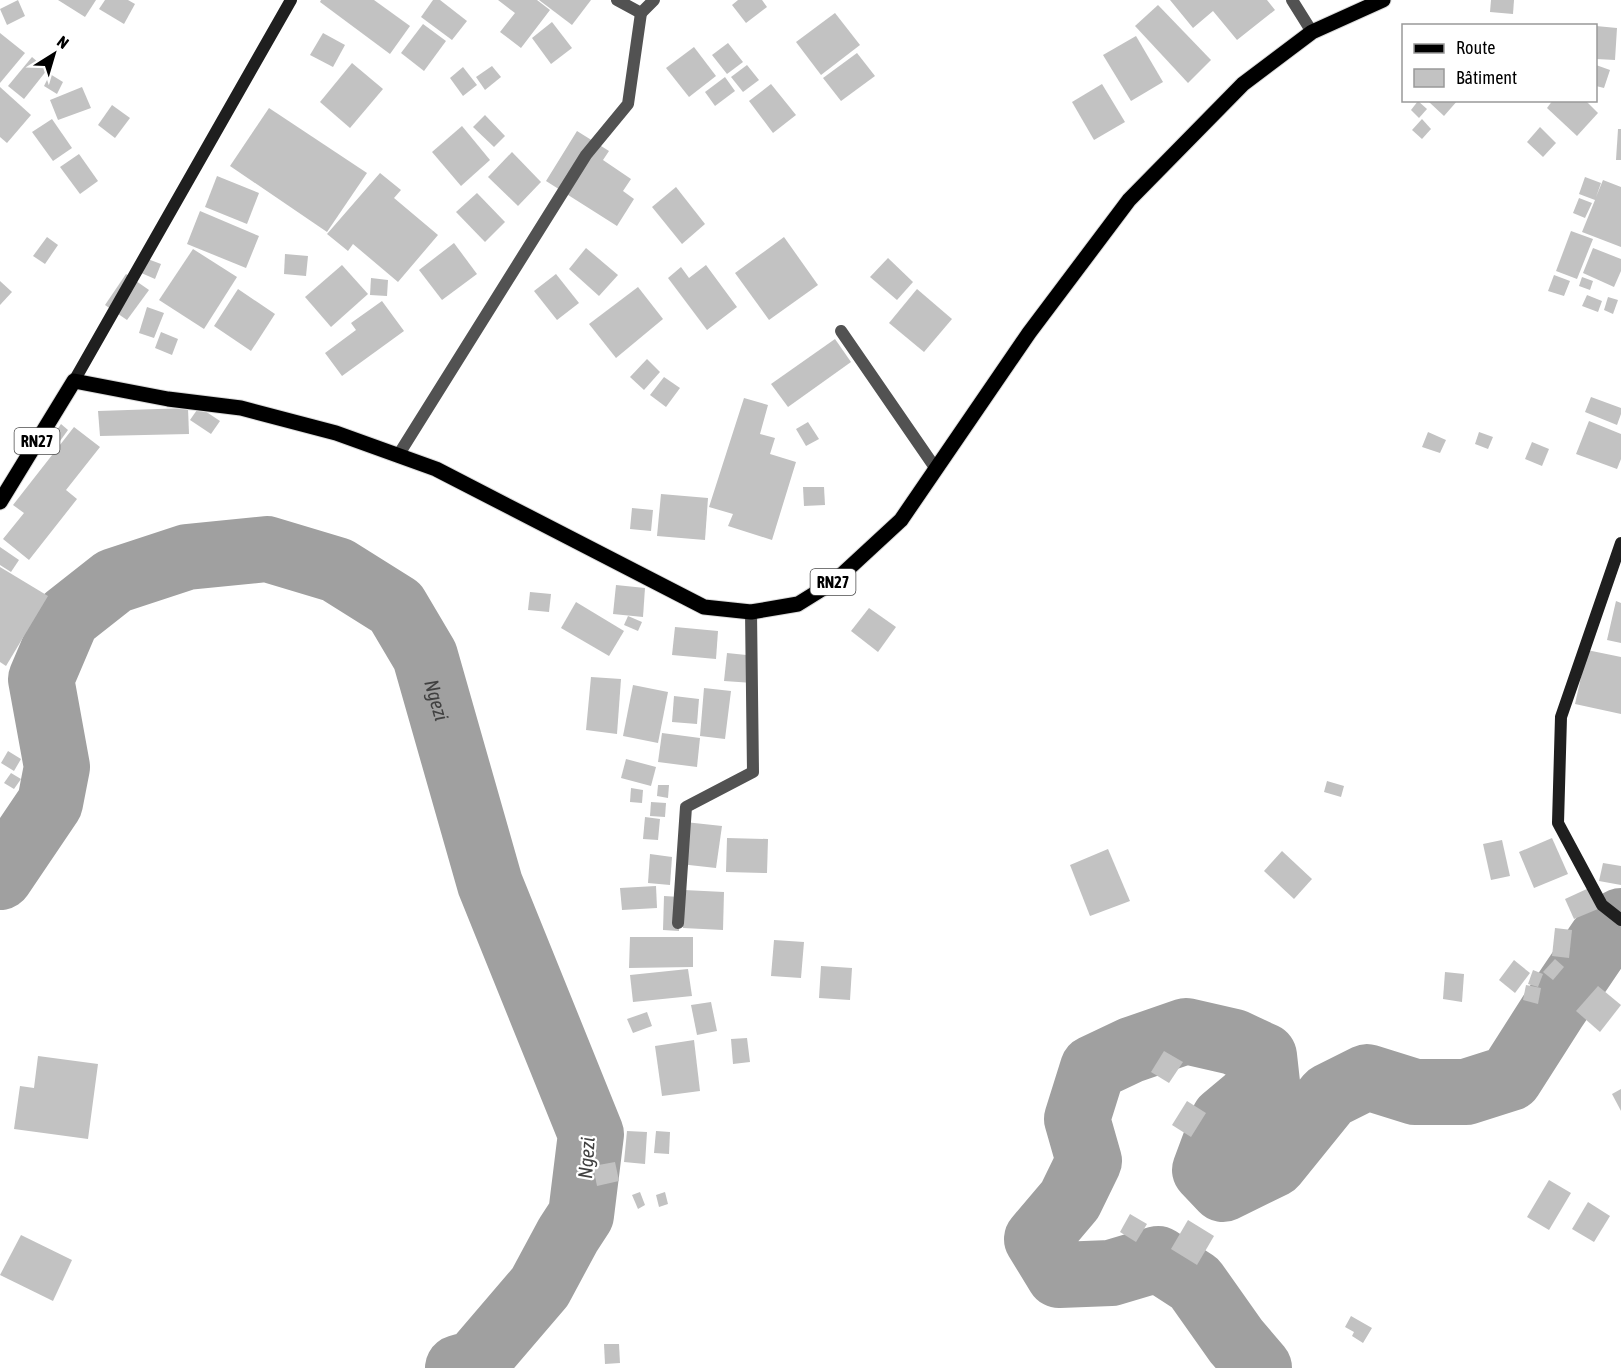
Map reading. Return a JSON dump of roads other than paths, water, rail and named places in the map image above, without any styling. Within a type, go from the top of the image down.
[{"type":"main road","points":[[74,381],[291,0]]},
{"type":"main road","name":"RN27","points":[[0,501],[74,381],[168,399],[241,408],[336,433],[399,454],[436,469],[704,607],[751,612],[798,604],[835,581],[901,520],[1029,333],[1129,200],[1243,84],[1312,32],[1383,0]]},
{"type":"main road","points":[[1621,543],[1561,717],[1558,823],[1602,905],[1621,920]]},
{"type":"street","points":[[617,0],[641,13]]},
{"type":"street","points":[[399,454],[586,155],[628,104],[641,13],[654,0]]},
{"type":"street","points":[[1292,0],[1312,32]]},
{"type":"street","points":[[842,331],[936,469]]},
{"type":"street","points":[[678,922],[686,807],[753,772],[751,612]]},
{"type":"waterway","name":"Ngezi","points":[[0,877],[50,803],[57,767],[41,679],[67,618],[114,581],[187,557],[267,549],[337,570],[396,607],[425,656],[490,884],[591,1134],[581,1215],[540,1287],[475,1363],[458,1368]]},
{"type":"waterway","points":[[1259,1368],[1236,1341],[1195,1283],[1158,1259],[1111,1273],[1059,1275],[1037,1239],[1070,1200],[1089,1161],[1077,1119],[1093,1068],[1131,1050],[1186,1031],[1234,1042],[1264,1056],[1267,1083],[1224,1119],[1205,1170],[1223,1189],[1274,1164],[1329,1096],[1367,1077],[1415,1092],[1466,1092],[1510,1078],[1600,941],[1621,921]]}]
